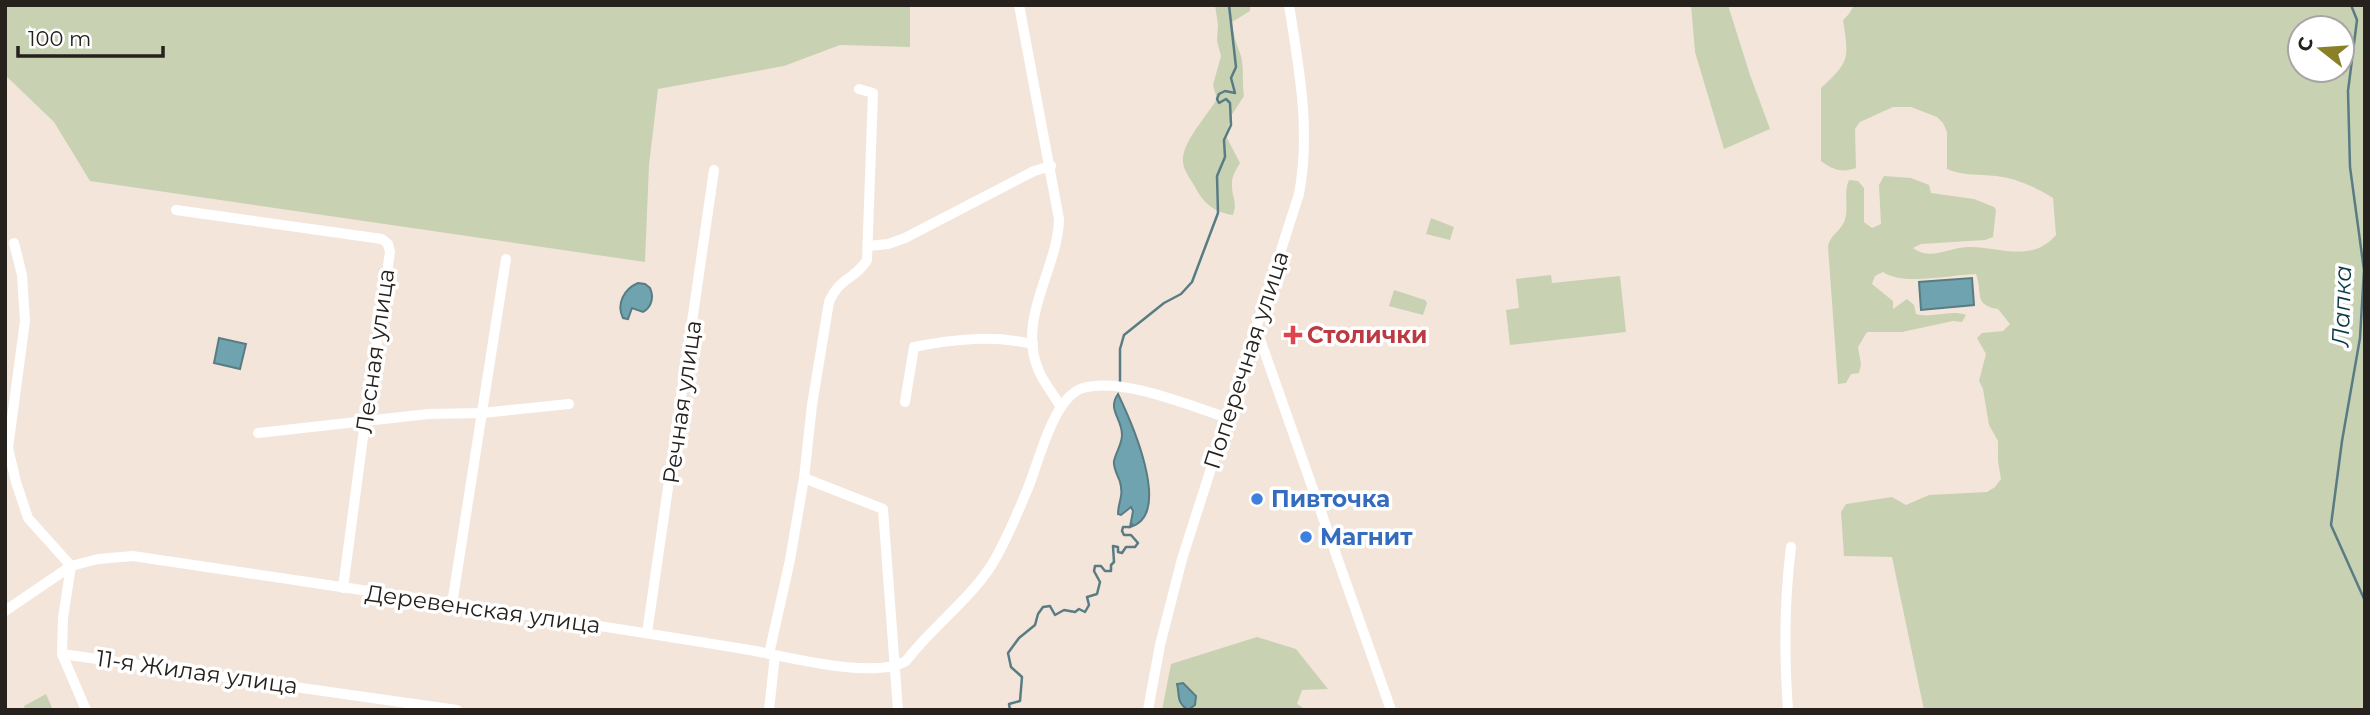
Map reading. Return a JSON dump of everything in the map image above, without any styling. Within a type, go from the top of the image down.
[{"type":"street","points":[[1019,5],[1059,219],[1059,238],[1037,302],[1032,344],[1038,371],[1061,407]]},
{"type":"street","name":"Поперечная улица","points":[[1148,710],[1173,592],[1299,194],[1305,137],[1303,92],[1289,5]]},
{"type":"street","points":[[769,710],[772,654],[804,478],[812,405],[829,302],[835,288],[843,280],[860,271],[867,260],[873,93],[859,89]]},
{"type":"street","points":[[868,246],[888,244],[905,238],[1034,171],[1051,166]]},
{"type":"street","name":"Речная улица","points":[[647,633],[715,170]]},
{"type":"street","name":"Лесная улица","points":[[177,210],[382,239],[388,244],[390,252],[343,588]]},
{"type":"street","points":[[14,243],[22,275],[25,321],[8,448],[16,482],[29,518],[71,566]]},
{"type":"street","points":[[452,604],[506,259]]},
{"type":"street","points":[[1256,328],[1391,710]]},
{"type":"street","points":[[905,402],[914,347],[949,340],[984,338],[1032,344]]},
{"type":"street","points":[[1246,359],[1259,360],[1270,368]]},
{"type":"street","points":[[895,667],[905,661],[991,566],[1028,489],[1061,407],[1071,394],[1083,388],[1122,387],[1150,393],[1228,418]]},
{"type":"street","points":[[258,433],[428,414],[482,413],[569,404]]},
{"type":"street","points":[[804,478],[883,509],[898,710]]},
{"type":"street","points":[[1788,710],[1784,628],[1791,547]]},
{"type":"street","name":"Деревенская улица","points":[[71,566],[98,559],[133,556],[872,669],[895,667]]},
{"type":"street","points":[[5,611],[71,566]]},
{"type":"street","points":[[71,566],[62,618],[62,654],[86,710]]},
{"type":"street","name":"11-я Жилая улица","points":[[62,654],[457,710]]},
{"type":"green space","points":[[5,5],[910,5],[910,47],[840,45],[784,66],[658,89],[649,165],[645,262],[90,181],[54,122],[5,75]]},
{"type":"green space","points":[[1215,5],[1250,5],[1250,11],[1232,22],[1242,60],[1244,96],[1231,116],[1226,136],[1240,163],[1232,180],[1235,206],[1233,215],[1220,212],[1206,203],[1183,162],[1190,138],[1217,99],[1213,85],[1221,56],[1217,41]]},
{"type":"green space","points":[[1691,5],[1728,5],[1770,129],[1724,149],[1695,52]]},
{"type":"green space","points":[[1847,5],[2365,5],[2365,710],[1924,710],[1892,557],[1844,556],[1841,512],[1846,504],[1892,497],[1906,505],[1929,495],[1987,492],[1995,487],[2001,479],[1998,441],[1989,425],[1983,389],[1979,381],[1986,354],[1977,338],[1982,333],[2003,331],[2010,324],[1998,309],[1985,305],[1982,301],[1976,274],[1914,279],[1891,276],[1883,272],[1875,276],[1872,284],[1893,301],[1893,309],[1907,299],[1914,305],[1916,314],[1966,315],[1962,322],[1953,321],[1902,332],[1867,332],[1858,347],[1861,364],[1859,373],[1851,374],[1846,383],[1838,384],[1828,247],[1845,219],[1849,180],[1858,181],[1864,188],[1864,222],[1872,228],[1881,224],[1879,185],[1884,176],[1911,178],[1929,185],[1931,193],[1974,199],[1994,207],[1993,237],[1985,240],[1921,244],[1913,248],[1919,252],[1933,254],[1967,247],[2014,252],[2036,249],[2056,235],[2053,198],[2011,179],[1965,174],[1947,169],[1947,132],[1943,123],[1937,117],[1911,107],[1893,107],[1860,122],[1855,129],[1856,168],[1838,170],[1821,161],[1821,88],[1838,71],[1845,58],[1843,20],[1853,7]]},
{"type":"green space","points":[[1431,218],[1454,227],[1450,240],[1426,234]]},
{"type":"green space","points":[[1551,275],[1552,283],[1620,276],[1626,332],[1510,345],[1506,310],[1519,308],[1516,279]]},
{"type":"green space","points":[[1394,290],[1425,300],[1427,303],[1423,315],[1389,306]]},
{"type":"green space","points":[[1257,637],[1296,649],[1328,689],[1302,690],[1297,704],[1306,710],[1162,710],[1171,664]]},
{"type":"green space","points":[[46,694],[53,710],[25,710],[24,706]]},
{"type":"water","points":[[1972,278],[1974,305],[1921,310],[1919,282]]},
{"type":"water","points":[[638,283],[650,288],[650,305],[643,312],[632,308],[628,319],[623,318],[621,302],[629,289]]},
{"type":"water","points":[[219,338],[246,344],[240,369],[214,363]]},
{"type":"water","points":[[1118,394],[1139,444],[1149,486],[1148,505],[1143,519],[1130,527],[1133,511],[1131,507],[1121,515],[1118,514],[1121,487],[1114,464],[1122,435],[1114,405]]},
{"type":"water","points":[[1183,683],[1196,696],[1195,705],[1188,710],[1179,698],[1177,684]]},
{"type":"waterway","points":[[1120,383],[1120,349],[1124,335],[1164,303],[1181,294],[1192,282],[1218,213],[1217,176],[1225,157],[1224,140],[1231,125],[1230,103],[1226,99],[1219,103],[1217,99],[1219,94],[1225,91],[1235,93],[1231,78],[1236,67],[1229,5]]},
{"type":"waterway","name":"Лапка","points":[[2351,5],[2357,20],[2348,91],[2350,167],[2364,270],[2360,338],[2331,525],[2365,601]]},
{"type":"waterway","points":[[1010,710],[1009,704],[1020,701],[1022,677],[1011,667],[1008,653],[1019,638],[1035,625],[1043,607],[1050,606],[1055,615],[1064,610],[1075,612],[1079,609],[1085,612],[1089,605],[1087,597],[1097,594],[1100,582],[1094,571],[1095,566],[1111,571],[1114,562],[1113,546],[1118,547],[1118,552],[1122,553],[1126,547],[1135,547],[1138,543],[1131,535],[1124,535],[1122,531],[1123,527],[1130,527],[1132,524]]},
{"type":"place","name":"Столички","points":[[1293,335]]},
{"type":"place","name":"Пивточка","points":[[1257,499]]},
{"type":"place","name":"Магнит","points":[[1306,537]]}]
